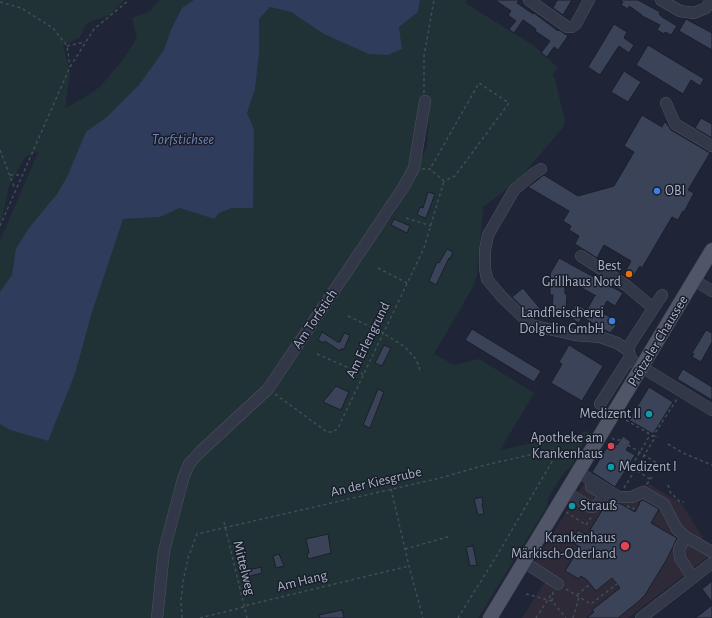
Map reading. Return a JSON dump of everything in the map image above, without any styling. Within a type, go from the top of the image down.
[{"type":"main road","name":"Prötzeler Chaussee","points":[[490,618],[524,562],[569,494],[577,474],[712,250]]},
{"type":"street","points":[[529,0],[567,26],[572,27],[576,24],[589,0]]},
{"type":"street","points":[[662,0],[680,11],[694,13],[706,8],[711,0]]},
{"type":"street","name":"Am Torfstich","points":[[157,618],[164,551],[183,479],[189,464],[268,389],[403,188],[414,168],[424,101]]},
{"type":"street","points":[[666,103],[676,124],[712,146]]},
{"type":"street","points":[[541,169],[514,190],[488,235],[485,250],[485,269],[487,279],[531,325],[576,335],[600,338],[617,343],[642,368],[712,410]]},
{"type":"street","points":[[581,256],[627,286],[654,308]]},
{"type":"street","points":[[694,280],[712,291]]},
{"type":"street","points":[[600,404],[662,295]]},
{"type":"street","points":[[569,494],[590,507],[597,506],[603,497],[600,492],[577,474]]},
{"type":"street","points":[[577,474],[619,496],[636,499],[643,492],[664,504],[677,530],[712,552]]},
{"type":"street","points":[[686,537],[679,549],[680,558],[694,578]]},
{"type":"street","points":[[524,562],[554,586]]},
{"type":"street","points":[[641,618],[712,563]]},
{"type":"path","points":[[0,226],[70,67],[94,29],[129,0]]},
{"type":"path","points":[[424,101],[424,56],[434,0]]},
{"type":"path","points":[[0,2],[21,8],[53,28],[67,46],[70,67]]},
{"type":"path","points":[[67,46],[86,42]]},
{"type":"path","points":[[414,168],[430,170],[444,181],[455,176],[508,103],[479,82],[430,170]]},
{"type":"path","points":[[0,150],[16,189]]},
{"type":"path","points":[[10,175],[22,174]]},
{"type":"path","name":"Am Erlengrund","points":[[268,389],[327,432],[333,432],[338,428],[424,248],[444,181]]},
{"type":"path","points":[[406,218],[431,226]]},
{"type":"path","points":[[378,268],[407,283]]},
{"type":"path","points":[[348,316],[383,333],[411,352],[419,366],[420,372]]},
{"type":"path","points":[[317,354],[363,374]]},
{"type":"path","points":[[652,477],[650,479],[631,466],[649,437],[653,436],[681,392]]},
{"type":"path","points":[[619,496],[657,436],[653,436],[626,420],[626,413]]},
{"type":"path","points":[[608,436],[615,440],[620,440],[657,463]]},
{"type":"path","points":[[668,444],[683,453],[712,465]]},
{"type":"path","name":"An der Kiesgrube","points":[[182,618],[181,600],[183,582],[188,558],[197,534],[560,448],[458,618]]},
{"type":"path","points":[[668,485],[670,492],[680,502],[684,502]]},
{"type":"path","points":[[391,489],[408,566],[423,618]]},
{"type":"path","points":[[564,511],[586,525],[593,514]]},
{"type":"path","name":"Mittelweg","points":[[224,522],[246,618]]},
{"type":"path","points":[[405,549],[451,536]]},
{"type":"path","name":"Am Hang","points":[[200,618],[408,566]]},
{"type":"path","points":[[573,618],[578,596],[590,584]]},
{"type":"path","points":[[554,586],[578,596],[591,604],[617,584]]},
{"type":"path","points":[[536,618],[548,600],[554,586]]},
{"type":"path","points":[[552,601],[554,586]]},
{"type":"path","points":[[526,594],[552,601],[566,618]]},
{"type":"shaded area","points":[[0,0],[124,0],[109,15],[87,23],[79,38],[63,45],[70,73],[65,108],[84,98],[100,87],[123,60],[137,38],[132,18],[150,11],[160,0],[214,0],[0,310],[0,240],[39,151],[25,157],[9,186],[0,227]]},
{"type":"shaded area","points":[[420,0],[467,0],[465,3],[533,45],[558,68],[552,75],[554,77],[565,120],[564,126],[519,179],[483,207],[477,275],[474,285],[434,354],[454,365],[479,359],[534,393],[500,450],[590,431],[571,466],[562,475],[548,498],[547,506],[478,618],[156,618],[167,554],[189,471],[209,445],[254,411],[280,377],[366,249],[392,217],[406,194],[427,147],[429,121],[428,113],[415,152],[395,200],[294,344],[256,395],[182,468],[155,618],[0,618],[0,424],[10,430],[48,441],[75,374],[92,312],[123,219],[160,217],[180,208],[214,219],[219,213],[232,208],[252,208],[254,129],[247,113],[255,89],[259,55],[259,19],[270,7],[291,12],[315,28],[402,48],[399,27],[418,12]]},
{"type":"shaded area","name":"Krankenhaus Märkisch-Oderland","points":[[589,476],[631,502],[646,482],[682,504],[702,536],[709,556],[628,618],[522,618],[545,581],[529,571]]},
{"type":"water","name":"Torfstichsee","points":[[194,0],[420,0],[418,12],[399,27],[402,49],[387,55],[369,54],[324,34],[291,12],[270,7],[259,19],[259,55],[255,89],[247,113],[254,129],[253,208],[232,208],[219,213],[214,219],[180,208],[160,217],[123,219],[92,312],[75,374],[48,441],[10,430],[0,424],[0,292],[12,275],[16,249],[29,228],[57,194],[67,177],[86,132],[108,116],[139,85],[164,50],[171,30],[182,8]]},
{"type":"building","points":[[495,0],[519,0],[517,3],[533,14],[534,13],[558,31],[559,30],[568,36],[558,50],[554,47],[547,57],[541,53],[550,41],[535,31],[536,29],[523,20],[514,33],[509,29],[516,21],[508,15],[511,11]]},
{"type":"building","points":[[557,0],[572,0],[563,15],[553,8]]},
{"type":"building","points":[[619,0],[638,0],[660,12],[659,14],[662,17],[677,26],[671,35],[665,32],[664,34],[657,30],[660,25],[642,16],[629,6],[628,9],[621,5],[623,2]]},
{"type":"building","points":[[686,19],[712,33],[712,50],[679,31]]},
{"type":"building","points":[[614,24],[627,32],[624,38],[634,45],[629,53],[619,46],[600,75],[588,67]]},
{"type":"building","points":[[648,45],[704,79],[700,86],[691,80],[683,94],[636,65]]},
{"type":"building","points":[[624,71],[641,82],[628,102],[611,92]]},
{"type":"building","name":"OBI","points":[[642,115],[662,127],[664,122],[671,130],[710,153],[688,190],[694,193],[684,212],[683,211],[678,220],[672,217],[642,268],[640,266],[631,280],[623,275],[631,261],[604,245],[597,258],[575,244],[579,236],[569,230],[571,226],[563,221],[569,211],[528,187],[544,175],[578,196],[614,186],[634,152],[624,146]]},
{"type":"building","points":[[701,118],[712,124],[712,138],[695,128]]},
{"type":"building","points":[[428,192],[435,194],[426,218],[417,215],[420,207],[423,208]]},
{"type":"building","points":[[394,219],[410,226],[407,233],[391,225]]},
{"type":"building","points":[[447,249],[453,252],[436,285],[429,281],[437,262],[439,263]]},
{"type":"building","points":[[559,258],[623,293],[615,306],[607,301],[601,312],[617,321],[615,324],[616,326],[610,333],[582,317],[579,323],[569,317],[576,304],[587,310],[595,295],[565,278],[565,294],[567,294],[566,311],[552,310],[553,295],[550,295],[550,274]]},
{"type":"building","points":[[523,288],[542,311],[534,318],[512,297]]},
{"type":"building","points":[[472,329],[541,371],[534,382],[465,340]]},
{"type":"building","points":[[706,330],[712,333],[712,342],[701,362],[692,357],[694,354],[692,353]]},
{"type":"building","points":[[322,332],[338,342],[340,342],[344,333],[350,335],[344,349],[341,349],[340,351],[325,341],[324,343],[318,340]]},
{"type":"building","points":[[384,345],[391,348],[382,366],[375,363]]},
{"type":"building","points":[[569,345],[603,366],[582,401],[551,383],[562,364],[559,362]]},
{"type":"building","points":[[683,369],[712,387],[712,400],[677,379]]},
{"type":"building","points":[[336,386],[349,392],[341,410],[323,402]]},
{"type":"building","name":"Medizent II","points":[[649,387],[673,402],[653,434],[629,420]]},
{"type":"building","points":[[378,389],[384,392],[370,428],[363,425]]},
{"type":"building","name":"Medizent I","points":[[623,436],[631,442],[626,450],[635,455],[615,487],[592,472],[611,441],[617,445]]},
{"type":"building","points":[[482,497],[484,514],[478,515],[474,499]]},
{"type":"building","name":"Krankenhaus Märkisch-Oderland","points":[[609,499],[635,512],[640,503],[639,502],[643,500],[659,509],[651,523],[677,538],[667,559],[645,595],[638,602],[618,618],[587,618],[594,612],[592,610],[620,588],[612,578],[596,591],[587,580],[581,576],[579,579],[565,571],[580,547],[571,542],[578,530],[587,535]]},
{"type":"building","points":[[328,534],[331,553],[308,559],[307,553],[309,553],[306,539]]},
{"type":"building","points":[[473,546],[477,565],[470,566],[466,547]]},
{"type":"building","points":[[279,554],[284,566],[276,568],[273,556]]},
{"type":"building","points":[[261,567],[262,573],[246,577],[245,571]]},
{"type":"building","points":[[712,581],[712,602],[702,589]]},
{"type":"building","points":[[712,605],[712,618],[695,618],[702,613]]},
{"type":"building","points":[[342,610],[344,618],[320,618],[319,615]]},
{"type":"place","name":"OBI","points":[[657,191]]},
{"type":"place","name":"Best Grillhaus Nord","points":[[629,274]]},
{"type":"place","name":"Landfleischerei Dolgelin GmbH","points":[[612,321]]},
{"type":"place","name":"Medizent II","points":[[649,414]]},
{"type":"place","name":"Apotheke am Krankenhaus","points":[[611,446]]},
{"type":"place","name":"Medizent I","points":[[611,467]]},
{"type":"place","name":"Strauß","points":[[572,506]]},
{"type":"place","name":"Krankenhaus Märkisch-Oderland","points":[[625,546]]}]
